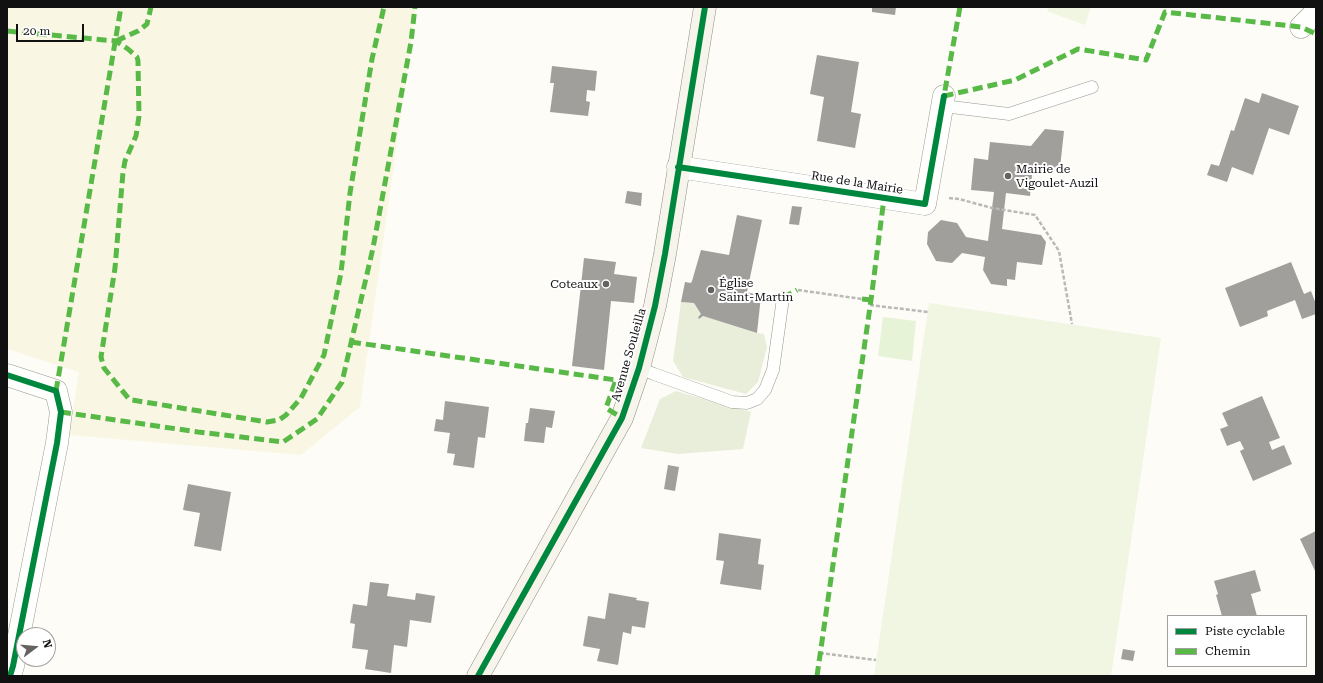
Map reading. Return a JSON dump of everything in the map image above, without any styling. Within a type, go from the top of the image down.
[{"type":"street","name":"Avenue Souleilla","points":[[478,676],[622,418],[639,368],[655,306],[665,254],[705,7]]},
{"type":"street","points":[[926,197],[944,101]]},
{"type":"street","name":"Rue de la Mairie","points":[[678,167],[925,204],[926,197]]},
{"type":"street","points":[[7,375],[56,391],[61,412],[57,443],[10,676]]},
{"type":"lane","points":[[944,101],[1009,114],[1092,87]]},
{"type":"lane","points":[[639,368],[732,402],[747,403],[757,399],[765,390],[773,370],[783,298]]},
{"type":"path","points":[[926,197],[959,199],[992,208],[1035,215],[1059,251],[1072,324]]},
{"type":"path","points":[[797,290],[862,299]]},
{"type":"path","points":[[870,305],[928,312]]},
{"type":"path","points":[[820,653],[876,660]]},
{"type":"shaded area","points":[[7,7],[416,7],[360,407],[301,455],[69,435],[79,372],[7,349]]},
{"type":"green space","points":[[1049,7],[1091,7],[1085,25],[1047,11]]},
{"type":"green space","points":[[681,302],[694,303],[701,314],[698,317],[699,319],[703,316],[764,334],[767,347],[758,382],[746,394],[683,377],[673,361]]},
{"type":"green space","points":[[929,303],[1161,338],[1111,676],[874,676]]},
{"type":"green space","points":[[883,317],[916,321],[912,361],[878,356]]},
{"type":"green space","points":[[676,391],[751,412],[743,449],[678,454],[641,448],[660,399]]},
{"type":"building","points":[[872,7],[896,7],[895,15],[872,12]]},
{"type":"building","points":[[817,55],[859,62],[851,112],[861,114],[855,148],[817,141],[824,97],[810,94]]},
{"type":"building","points":[[552,66],[597,71],[595,91],[587,90],[586,101],[590,102],[588,116],[550,112],[554,83],[550,83]]},
{"type":"building","points":[[1262,93],[1299,106],[1289,135],[1269,128],[1253,175],[1232,167],[1227,182],[1207,175],[1211,164],[1219,166],[1231,130],[1234,131],[1245,98],[1259,103]]},
{"type":"building","points":[[1045,129],[1064,131],[1060,168],[1033,165],[1030,196],[1006,193],[1002,229],[1041,235],[1046,242],[1042,265],[1017,262],[1015,280],[1007,279],[1007,286],[991,284],[983,270],[985,257],[962,253],[952,263],[936,261],[927,244],[928,232],[941,220],[957,223],[966,237],[988,241],[994,192],[971,190],[974,158],[988,160],[990,142],[1031,146]]},
{"type":"building","points":[[627,191],[642,193],[641,206],[625,203]]},
{"type":"building","points":[[792,206],[802,207],[799,225],[789,224]]},
{"type":"building","name":"Église Saint-Martin","points":[[737,215],[762,220],[747,292],[761,296],[757,333],[703,316],[699,319],[698,317],[701,314],[694,303],[681,302],[685,282],[691,283],[692,281],[701,250],[729,255]]},
{"type":"building","points":[[584,258],[616,262],[614,274],[637,277],[634,303],[611,301],[604,370],[572,366]]},
{"type":"building","points":[[1291,262],[1304,294],[1311,291],[1316,304],[1316,314],[1302,319],[1295,300],[1267,311],[1268,316],[1240,327],[1225,288]]},
{"type":"building","points":[[1262,396],[1280,438],[1269,442],[1272,450],[1284,445],[1292,464],[1253,481],[1240,451],[1244,449],[1240,441],[1227,446],[1220,429],[1228,426],[1222,413]]},
{"type":"building","points":[[445,401],[489,407],[485,438],[478,437],[474,468],[453,465],[455,454],[447,453],[450,433],[434,431],[436,419],[443,420]]},
{"type":"building","points":[[530,408],[555,411],[552,428],[546,427],[544,443],[524,441],[526,423],[528,423]]},
{"type":"building","points":[[668,465],[679,467],[675,491],[664,489]]},
{"type":"building","points":[[188,484],[231,492],[221,551],[194,546],[200,513],[183,510]]},
{"type":"building","points":[[1316,531],[1316,573],[1300,539]]},
{"type":"building","points":[[719,533],[761,539],[758,564],[764,565],[761,590],[720,584],[724,561],[716,560]]},
{"type":"building","points":[[1255,570],[1261,591],[1251,594],[1257,615],[1222,615],[1214,581]]},
{"type":"building","points":[[370,582],[389,584],[387,596],[415,600],[416,593],[435,596],[431,623],[410,620],[407,647],[394,645],[391,673],[365,669],[368,650],[352,648],[355,624],[350,623],[353,604],[367,606]]},
{"type":"building","points":[[609,593],[637,598],[636,600],[649,602],[645,628],[632,626],[631,634],[623,632],[618,665],[597,661],[600,649],[583,646],[588,616],[605,619]]},
{"type":"building","points":[[1123,649],[1135,651],[1133,661],[1121,659]]},
{"type":"marked path","points":[[56,391],[121,7]]},
{"type":"marked path","points":[[116,41],[138,31],[147,24],[151,7]]},
{"type":"marked path","points":[[7,31],[116,41],[137,57],[139,116],[136,136],[125,161],[123,172],[115,268],[101,357],[104,368],[129,399],[132,400],[267,422],[279,420],[286,415],[301,398],[324,355],[341,273],[350,193],[372,59],[384,7]]},
{"type":"marked path","points":[[61,412],[198,432],[283,442],[317,419],[342,382],[373,248],[411,42],[415,7]]},
{"type":"marked path","points":[[960,7],[944,96],[1015,80],[1078,49],[1146,60],[1165,12],[1301,27],[1316,34]]},
{"type":"marked path","points":[[817,676],[871,300],[884,198]]},
{"type":"marked path","points":[[783,298],[797,290]]},
{"type":"marked path","points":[[862,299],[871,300]]},
{"type":"marked path","points":[[351,342],[616,380],[606,408],[622,418]]},
{"type":"cycle path","points":[[478,676],[622,418],[639,368],[655,306],[665,254],[705,7]]},
{"type":"cycle path","points":[[678,167],[925,204],[944,96]]},
{"type":"cycle path","points":[[7,375],[56,391],[61,412],[57,443],[10,676]]},
{"type":"place","name":"Mairie de Vigoulet-Auzil","points":[[1008,176]]},
{"type":"place","name":"Coteaux","points":[[606,284]]},
{"type":"place","name":"Église Saint-Martin","points":[[711,290]]}]
